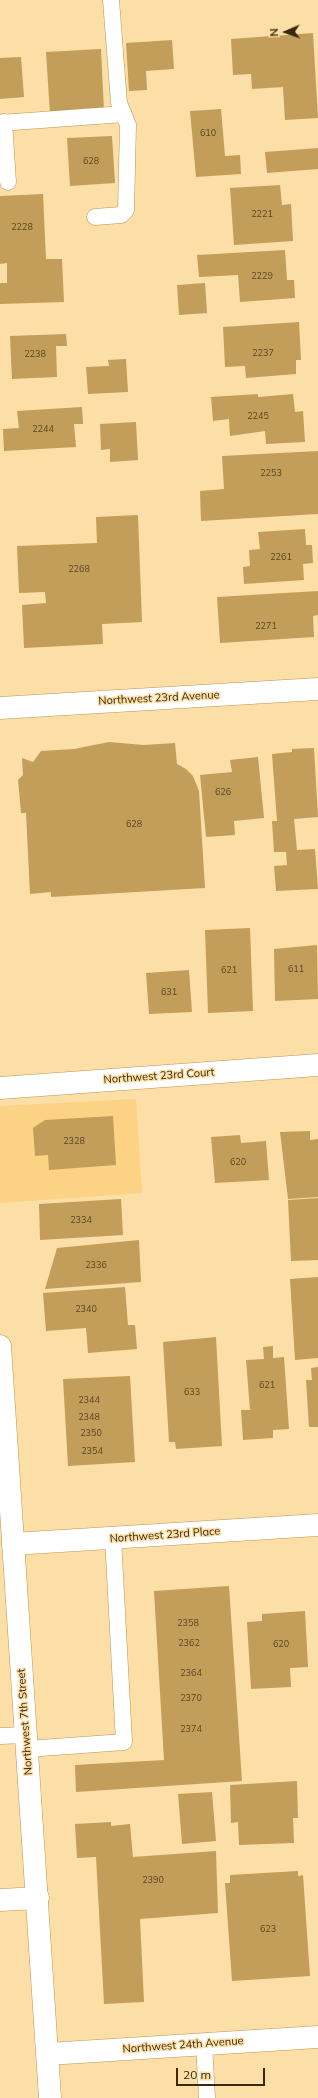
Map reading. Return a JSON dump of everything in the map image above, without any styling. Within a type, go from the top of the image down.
[{"type":"street","name":"Northwest 23rd Avenue","points":[[0,708],[318,689]]},
{"type":"street","name":"Northwest 23rd Court","points":[[0,1088],[318,1065]]},
{"type":"street","name":"Northwest 7th Street","points":[[0,1346],[4,1460],[13,1544],[38,1898],[50,2098]]},
{"type":"street","name":"Northwest 23rd Place","points":[[13,1544],[318,1525]]},
{"type":"street","points":[[0,1900],[38,1898]]},
{"type":"street","name":"Northwest 24th Avenue","points":[[48,2054],[318,2037]]},
{"type":"lane","points":[[95,217],[121,215],[126,210],[128,125],[119,103],[111,0]]},
{"type":"lane","points":[[8,182],[2,123],[124,114]]},
{"type":"lane","points":[[0,1736],[27,1742],[124,1742],[113,1538]]},
{"type":"lane","points":[[204,2044],[207,2098]]},
{"type":"shaded area","points":[[136,1099],[142,1193],[0,1203],[0,1106]]},
{"type":"building","points":[[313,33],[318,118],[285,120],[283,87],[252,89],[251,74],[233,75],[231,39]]},
{"type":"building","points":[[172,40],[174,69],[146,71],[147,90],[129,91],[126,43]]},
{"type":"building","points":[[101,49],[104,111],[50,114],[46,52]]},
{"type":"building","points":[[21,57],[24,97],[0,99],[0,58]]},
{"type":"building","points":[[221,109],[225,156],[240,155],[241,174],[196,177],[190,111]]},
{"type":"building","points":[[112,136],[115,183],[70,186],[67,138]]},
{"type":"building","points":[[318,148],[318,169],[267,173],[265,152]]},
{"type":"building","points":[[280,185],[282,205],[291,204],[293,241],[234,245],[230,188]]},
{"type":"building","points":[[43,194],[46,259],[62,259],[64,302],[0,304],[0,283],[7,283],[7,263],[0,264],[0,196]]},
{"type":"building","points":[[285,250],[287,280],[294,280],[295,298],[240,302],[238,275],[199,277],[197,255]]},
{"type":"building","points":[[205,283],[207,313],[179,315],[177,285]]},
{"type":"building","points":[[299,322],[301,360],[296,360],[296,374],[246,378],[245,366],[225,367],[223,327]]},
{"type":"building","points":[[66,334],[67,346],[56,346],[57,377],[12,379],[10,336]]},
{"type":"building","points":[[126,359],[128,392],[88,394],[86,367],[109,366],[108,360]]},
{"type":"building","points":[[258,394],[258,397],[293,394],[295,412],[303,411],[305,442],[266,444],[265,431],[230,436],[229,419],[213,421],[211,397]]},
{"type":"building","points":[[82,407],[83,424],[74,424],[76,447],[4,451],[3,429],[19,428],[17,411]]},
{"type":"building","points":[[136,422],[138,460],[110,462],[110,449],[101,450],[100,424]]},
{"type":"building","points":[[318,451],[318,514],[201,521],[200,491],[224,489],[222,456]]},
{"type":"building","points":[[138,515],[142,622],[102,624],[103,644],[24,648],[22,605],[46,603],[45,592],[19,593],[17,546],[97,543],[96,517]]},
{"type":"building","points":[[305,529],[306,545],[312,545],[313,563],[303,564],[304,580],[244,584],[243,567],[250,566],[249,550],[260,549],[258,532]]},
{"type":"building","points":[[318,591],[318,615],[313,616],[314,637],[220,643],[217,597]]},
{"type":"building","points":[[109,742],[144,745],[175,743],[177,764],[186,769],[193,776],[199,791],[205,888],[51,897],[51,892],[30,894],[26,813],[21,813],[18,780],[23,775],[22,758],[33,762],[41,751],[74,749]]},
{"type":"building","points":[[314,748],[318,817],[294,819],[297,850],[315,849],[318,889],[276,891],[274,866],[287,865],[286,852],[274,852],[272,821],[277,821],[272,754],[292,752],[292,749]]},
{"type":"building","points":[[258,757],[264,818],[234,821],[235,835],[206,837],[200,775],[232,772],[230,760]]},
{"type":"building","points":[[250,928],[253,1011],[208,1013],[205,930]]},
{"type":"building","points":[[317,945],[318,999],[275,1001],[274,949]]},
{"type":"building","points":[[189,970],[192,1012],[149,1014],[146,973]]},
{"type":"building","points":[[113,1116],[116,1165],[49,1170],[48,1155],[35,1156],[33,1128],[45,1120]]},
{"type":"building","points":[[310,1131],[310,1140],[318,1139],[318,1197],[288,1199],[280,1132]]},
{"type":"building","points":[[240,1135],[241,1143],[266,1141],[269,1180],[215,1183],[211,1137]]},
{"type":"building","points":[[318,1198],[318,1260],[291,1261],[288,1200]]},
{"type":"building","points":[[121,1199],[123,1235],[40,1240],[39,1204]]},
{"type":"building","points":[[139,1240],[141,1282],[45,1289],[57,1248]]},
{"type":"building","points":[[318,1277],[318,1358],[295,1360],[290,1279]]},
{"type":"building","points":[[125,1287],[128,1325],[135,1325],[137,1349],[88,1353],[86,1328],[46,1331],[43,1293]]},
{"type":"building","points":[[216,1337],[222,1446],[176,1449],[175,1442],[169,1442],[163,1342]]},
{"type":"building","points":[[273,1346],[273,1358],[284,1357],[289,1429],[273,1430],[273,1438],[243,1440],[241,1410],[250,1410],[246,1360],[264,1359],[263,1347]]},
{"type":"building","points":[[318,1367],[318,1427],[309,1427],[306,1380],[312,1380],[311,1368]]},
{"type":"building","points":[[130,1376],[135,1462],[68,1466],[63,1379]]},
{"type":"building","points":[[229,1586],[242,1781],[76,1792],[75,1765],[164,1760],[154,1591]]},
{"type":"building","points":[[305,1611],[308,1667],[290,1668],[291,1687],[251,1689],[247,1622],[262,1621],[262,1614]]},
{"type":"building","points":[[297,1781],[298,1818],[293,1818],[294,1843],[239,1845],[238,1822],[231,1823],[230,1785]]},
{"type":"building","points":[[212,1792],[216,1841],[182,1844],[178,1794]]},
{"type":"building","points":[[111,1822],[111,1826],[130,1824],[133,1857],[216,1851],[218,1913],[140,1919],[144,2002],[104,2004],[96,1857],[77,1858],[75,1824]]},
{"type":"building","points":[[298,1871],[298,1876],[303,1875],[310,1976],[232,1981],[225,1883],[230,1883],[230,1875]]}]
